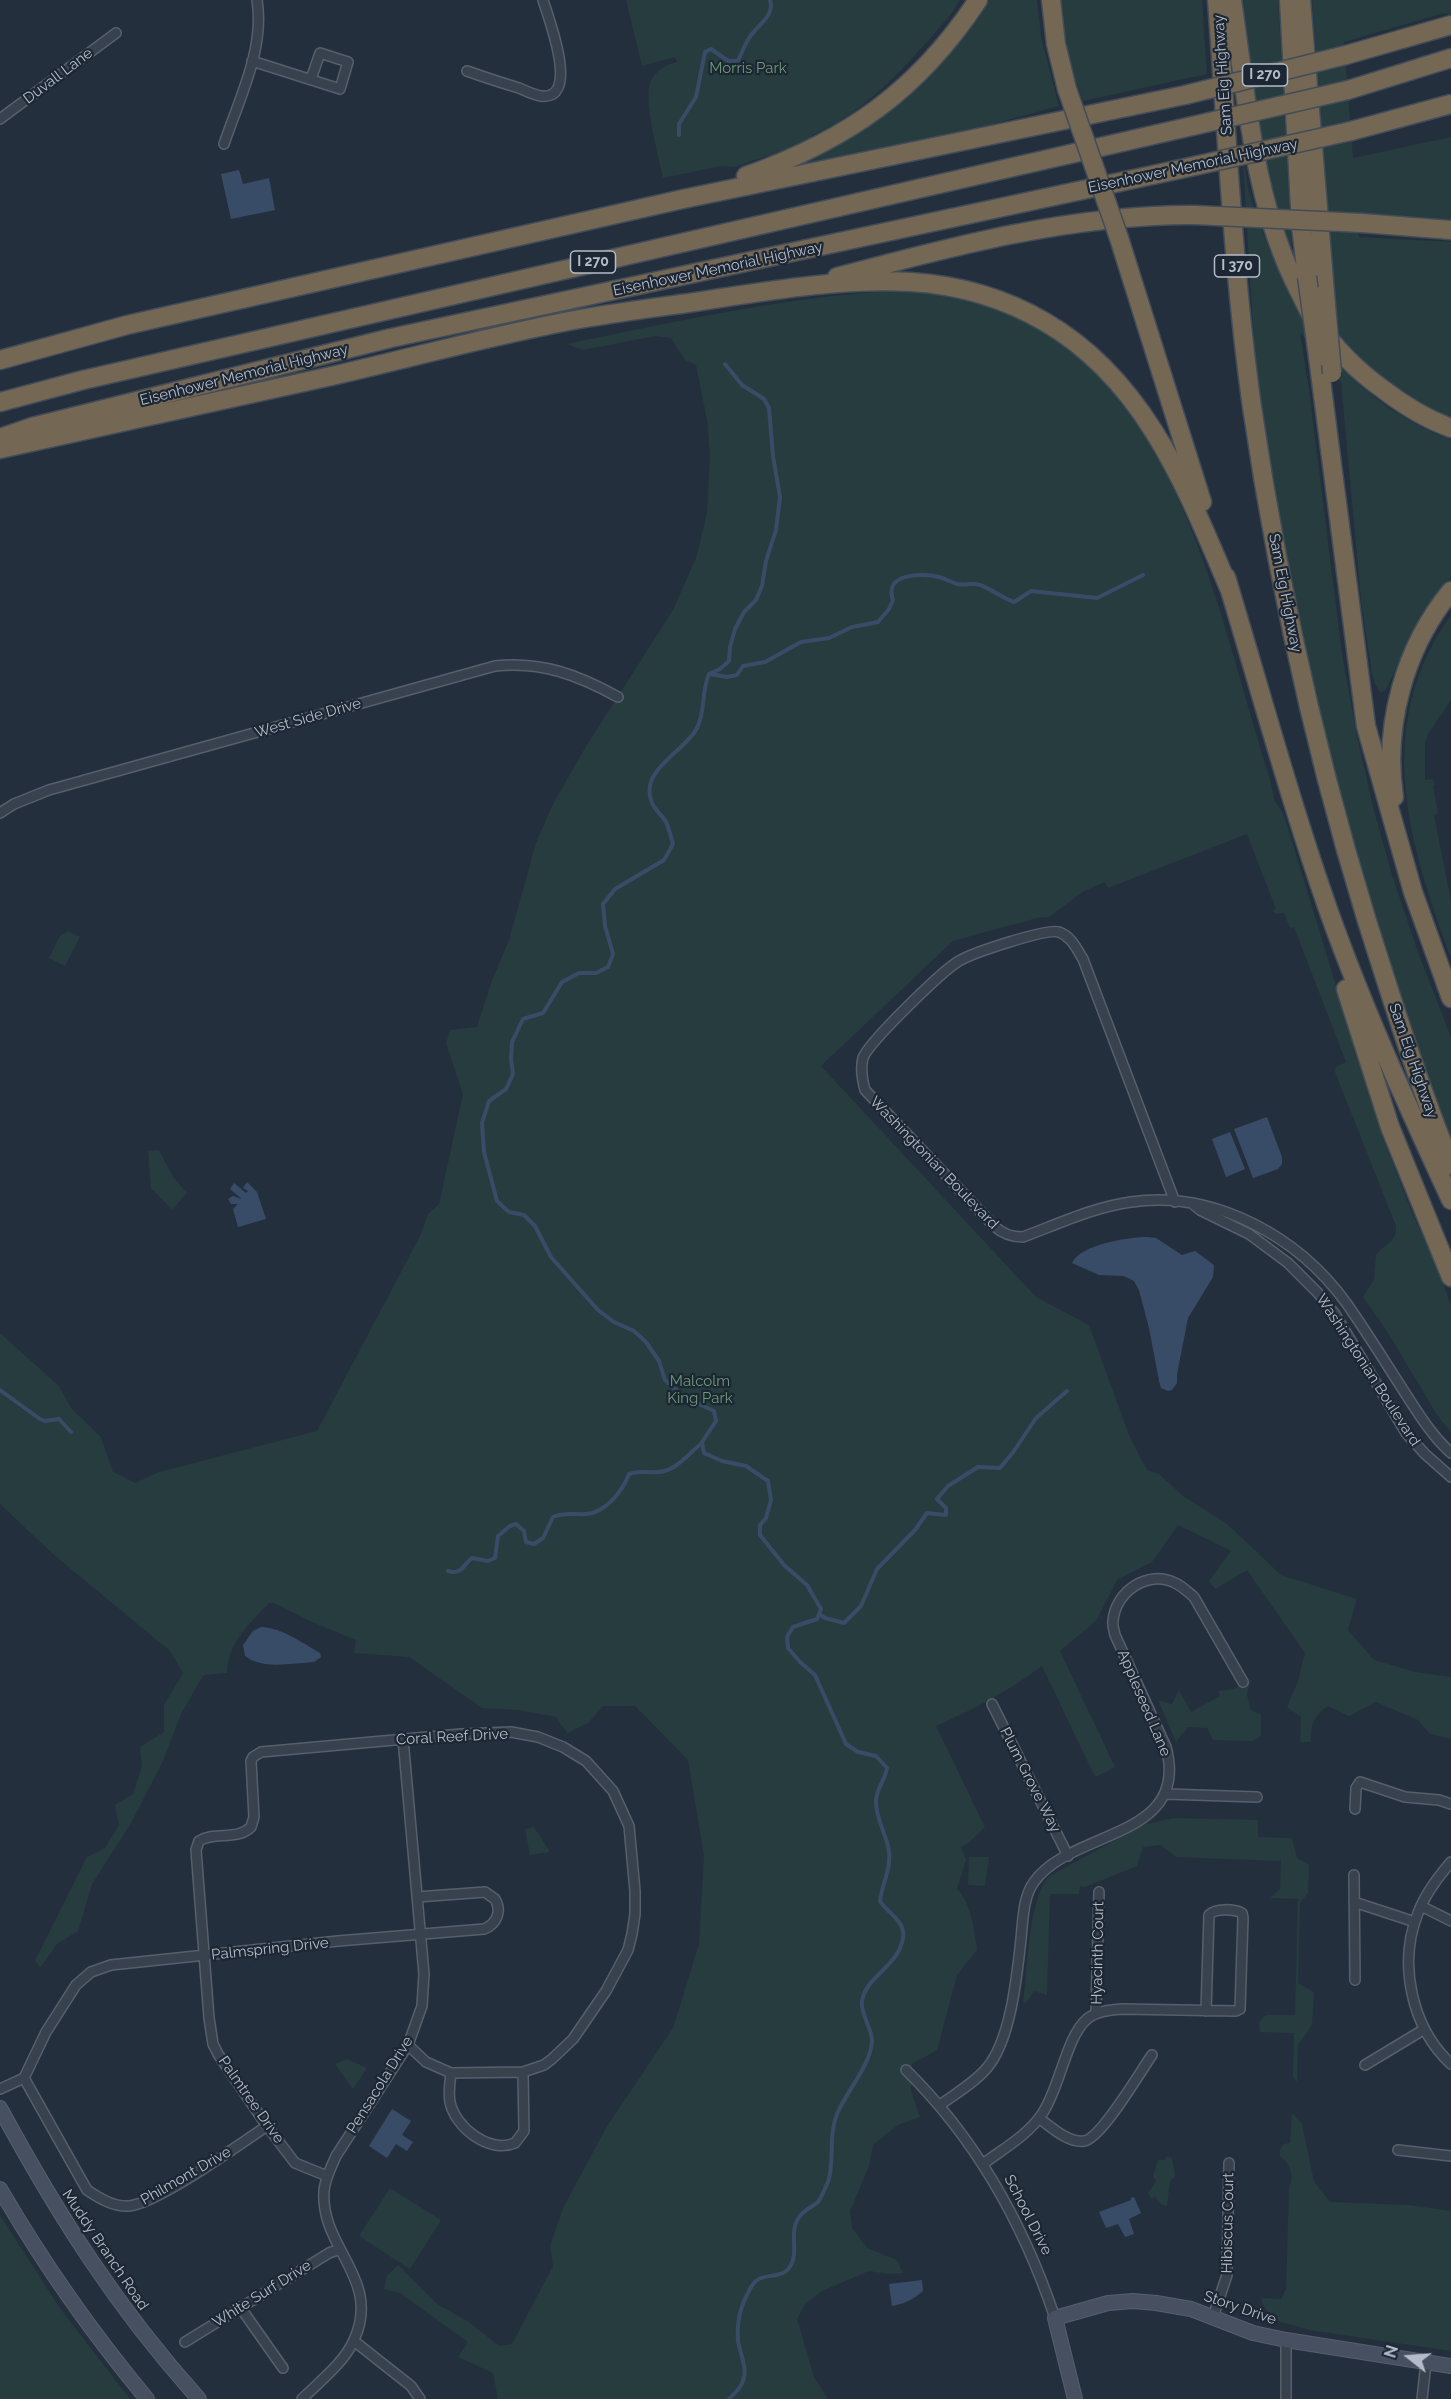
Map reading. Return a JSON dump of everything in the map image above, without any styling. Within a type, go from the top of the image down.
[{"type":"highway","points":[[682,199],[796,157],[861,122],[888,102],[925,68],[978,0]]},
{"type":"highway","points":[[1051,0],[1056,44],[1067,89],[1119,238],[1229,588],[1288,791],[1369,1018],[1451,1200]]},
{"type":"highway","name":"Sam Eig Highway","points":[[1217,0],[1238,279],[1252,404],[1279,576],[1333,808],[1408,1050],[1451,1165]]},
{"type":"highway","points":[[1232,0],[1258,174],[1286,265],[1312,317],[1369,380],[1421,416],[1451,428]]},
{"type":"highway","points":[[1289,0],[1301,226],[1366,726],[1413,892],[1451,998]]},
{"type":"highway","points":[[1301,0],[1332,373],[1338,517]]},
{"type":"highway","name":"I 270","points":[[0,360],[127,325],[682,199],[1185,95],[1346,55],[1451,25]]},
{"type":"highway","name":"I 270","points":[[0,402],[117,372],[1348,90],[1451,58]]},
{"type":"highway","name":"Eisenhower Memorial Highway","points":[[0,438],[32,427],[391,338],[1190,167],[1351,131],[1447,106]]},
{"type":"highway","points":[[803,286],[912,257],[1047,228],[1151,214],[1195,214],[1451,230]]},
{"type":"highway","points":[[0,449],[170,413],[567,321],[803,286],[909,282],[976,292],[1007,303],[1035,316],[1071,339],[1112,373],[1143,414],[1192,500],[1229,588]]},
{"type":"highway","points":[[1407,870],[1392,774],[1397,707],[1410,662],[1434,614],[1451,591]]},
{"type":"highway","points":[[1315,871],[1342,975],[1390,1127],[1451,1277]]},
{"type":"main road","name":"Muddy Branch Road","points":[[0,2108],[40,2181],[106,2284],[155,2350],[199,2399]]},
{"type":"main road","points":[[0,2189],[69,2299],[147,2399]]},
{"type":"main road","name":"Story Drive","points":[[1055,2318],[1108,2303],[1133,2301],[1191,2309],[1253,2333],[1286,2340],[1451,2366]]},
{"type":"main road","name":"School Drive","points":[[1055,2318],[1075,2399]]},
{"type":"street","points":[[224,144],[252,61],[259,29],[257,0]]},
{"type":"street","points":[[467,70],[541,96],[555,92],[561,78],[558,53],[543,0]]},
{"type":"street","name":"Duvall Lane","points":[[0,119],[116,33]]},
{"type":"street","points":[[252,61],[340,88],[348,62],[320,54],[311,79]]},
{"type":"street","name":"West Side Drive","points":[[0,813],[14,804],[49,790],[495,666],[516,664],[551,668],[577,676],[618,698]]},
{"type":"street","name":"Washingtonian Boulevard","points":[[1175,1202],[1083,959],[1073,942],[1061,933],[1045,932],[961,959],[898,1016],[868,1048],[861,1068],[865,1090],[1004,1234],[1023,1237],[1092,1212],[1133,1202],[1175,1202],[1202,1204],[1226,1212],[1277,1238],[1307,1261],[1347,1304],[1423,1421],[1451,1454]]},
{"type":"street","name":"Washingtonian Boulevard","points":[[1194,1205],[1249,1234],[1288,1263],[1318,1293],[1335,1314],[1407,1432],[1425,1455],[1451,1477]]},
{"type":"street","points":[[1407,1432],[1423,1421]]},
{"type":"street","name":"Appleseed Lane","points":[[1166,1794],[1170,1778],[1170,1762],[1166,1747],[1114,1635],[1112,1621],[1116,1607],[1125,1593],[1135,1584],[1147,1580],[1161,1579],[1174,1582],[1184,1588],[1194,1597],[1243,1682]]},
{"type":"street","name":"Plum Grove Way","points":[[992,1704],[1068,1856]]},
{"type":"street","name":"Coral Reef Drive","points":[[253,1757],[261,1752],[511,1732],[538,1737],[563,1747],[586,1761],[613,1791],[629,1826],[635,1914],[628,1950],[606,1991],[573,2039],[543,2065],[523,2072],[451,2073],[426,2062],[408,2046]]},
{"type":"street","name":"Pensacola Drive","points":[[302,2399],[340,2360],[354,2341],[362,2314],[359,2286],[330,2226],[325,2206],[327,2176],[336,2156],[359,2119],[408,2046],[422,2006],[424,1974],[403,1739]]},
{"type":"street","name":"Palmtree Drive","points":[[253,1757],[251,1765],[254,1817],[251,1827],[237,1834],[207,1836],[197,1845],[208,2018],[213,2044],[267,2126],[296,2163],[327,2176]]},
{"type":"street","points":[[1355,1809],[1356,1788],[1360,1782],[1405,1797],[1439,1800],[1451,1804]]},
{"type":"street","points":[[940,2105],[984,2072],[993,2062],[1012,2002],[1025,1903],[1032,1884],[1041,1873],[1068,1856],[1134,1824],[1147,1815],[1166,1794],[1257,1797]]},
{"type":"street","points":[[1451,1862],[1430,1889],[1421,1906],[1410,1946],[1409,1974],[1414,2002],[1424,2030],[1435,2047],[1451,2064]]},
{"type":"street","points":[[1354,1875],[1355,1980]]},
{"type":"street","name":"Palmspring Drive","points":[[24,2078],[46,2032],[76,1985],[91,1972],[111,1965],[131,1961],[204,1956],[490,1927],[497,1918],[498,1904],[491,1894],[479,1890],[417,1897]]},
{"type":"street","name":"Hyacinth Court","points":[[1096,2014],[1099,1892]]},
{"type":"street","points":[[1354,1902],[1415,1922]]},
{"type":"street","points":[[1421,1906],[1451,1921]]},
{"type":"street","points":[[983,2164],[1023,2134],[1039,2118],[1056,2089],[1076,2034],[1089,2018],[1096,2014],[1122,2009],[1236,2011],[1241,2007],[1243,1918],[1242,1913],[1238,1911],[1215,1911],[1209,1915],[1206,2010]]},
{"type":"street","points":[[1365,2065],[1424,2030]]},
{"type":"street","points":[[1039,2118],[1066,2137],[1082,2141],[1090,2139],[1104,2125],[1152,2055]]},
{"type":"street","name":"School Drive","points":[[906,2070],[940,2105],[983,2164],[1018,2225],[1055,2318]]},
{"type":"street","points":[[451,2073],[450,2102],[459,2121],[466,2129],[486,2141],[504,2146],[515,2144],[524,2132],[523,2072]]},
{"type":"street","points":[[0,2089],[24,2078]]},
{"type":"street","name":"Philmont Drive","points":[[24,2078],[87,2190],[102,2200],[124,2206],[149,2200],[267,2126]]},
{"type":"street","points":[[1398,2150],[1451,2156]]},
{"type":"street","name":"Hibiscus Court","points":[[1213,2318],[1227,2275],[1229,2163]]},
{"type":"street","name":"White Surf Drive","points":[[185,2342],[328,2253],[340,2249]]},
{"type":"street","points":[[240,2307],[283,2368]]},
{"type":"street","points":[[1286,2340],[1286,2399]]},
{"type":"street","points":[[354,2341],[411,2386],[420,2399]]},
{"type":"street","points":[[1422,2399],[1426,2363]]},
{"type":"green space","name":"Morris Park","points":[[626,0],[960,0],[952,13],[889,82],[853,112],[812,135],[812,138],[785,150],[734,167],[721,166],[663,178],[650,113],[649,88],[656,73],[677,62],[675,57],[642,66]]},
{"type":"green space","points":[[989,0],[1037,0],[1041,37],[1059,106],[964,132],[801,166],[801,163],[830,149],[883,116],[907,96],[952,51]]},
{"type":"green space","points":[[1059,0],[1202,0],[1207,74],[1083,101],[1065,50]]},
{"type":"green space","points":[[1237,0],[1278,0],[1292,248],[1334,301],[1312,0],[1451,0],[1451,15],[1444,13],[1344,42],[1353,158],[1451,137],[1451,220],[1356,214],[1359,237],[1451,242],[1451,423],[1385,386],[1325,324],[1276,221]]},
{"type":"green space","points":[[1241,129],[1246,176],[1255,212],[1281,277],[1316,336],[1361,386],[1388,407],[1418,425],[1451,440],[1451,577],[1422,615],[1385,691],[1380,692],[1372,674],[1361,600],[1341,382],[1300,332],[1342,654],[1356,731],[1373,807],[1392,875],[1419,955],[1451,1037],[1451,1147],[1387,962],[1324,742],[1279,529],[1256,377]]},
{"type":"green space","name":"Malcolm King Park","points":[[888,291],[952,296],[1026,321],[1086,363],[1133,418],[1171,483],[1201,555],[1226,629],[1275,802],[1282,811],[1288,828],[1380,1130],[1451,1306],[1451,1432],[1437,1415],[1385,1328],[1363,1297],[1374,1280],[1376,1255],[1395,1236],[1396,1226],[1335,1072],[1336,1067],[1346,1062],[1294,927],[1290,928],[1284,913],[1275,914],[1273,910],[1276,909],[1247,834],[1108,888],[1105,882],[1084,891],[1049,917],[1037,918],[953,941],[821,1066],[1036,1297],[1089,1325],[1129,1435],[1147,1470],[1159,1474],[1183,1496],[1226,1523],[1281,1575],[1357,1599],[1348,1630],[1374,1660],[1416,1672],[1451,1677],[1451,1739],[1430,1734],[1418,1720],[1376,1702],[1349,1716],[1328,1706],[1319,1713],[1314,1721],[1311,1742],[1300,1742],[1301,1717],[1287,1707],[1298,1681],[1305,1653],[1247,1570],[1215,1589],[1209,1581],[1231,1551],[1178,1525],[1152,1562],[1117,1580],[1096,1621],[1060,1651],[1115,1767],[1095,1777],[1042,1666],[991,1699],[936,1726],[985,1827],[961,1847],[966,1860],[957,1889],[969,1910],[977,1950],[957,1975],[937,2050],[912,2064],[911,2091],[920,2117],[898,2125],[873,2145],[869,2166],[850,2211],[852,2228],[867,2248],[897,2260],[903,2273],[888,2274],[869,2271],[822,2291],[806,2303],[797,2319],[814,2377],[828,2399],[498,2399],[493,2373],[458,2357],[468,2342],[400,2293],[384,2289],[387,2276],[398,2265],[437,2304],[469,2322],[499,2346],[512,2344],[553,2266],[550,2246],[563,2208],[606,2128],[673,2028],[699,1944],[704,1856],[688,1760],[635,1706],[603,1706],[588,1723],[567,1733],[556,1717],[519,1710],[482,1708],[409,1657],[354,1653],[356,1640],[274,1603],[269,1603],[247,1626],[235,1643],[228,1662],[227,1673],[204,1675],[201,1679],[181,1714],[163,1761],[130,1825],[92,1884],[78,1931],[57,1944],[41,1967],[35,1961],[87,1857],[105,1848],[119,1825],[115,1805],[133,1794],[142,1766],[140,1747],[164,1732],[164,1705],[183,1673],[170,1651],[53,1554],[0,1504],[0,1333],[59,1386],[71,1408],[101,1437],[113,1472],[135,1483],[159,1472],[317,1431],[420,1236],[428,1214],[439,1204],[463,1094],[446,1043],[450,1030],[477,1027],[491,983],[509,940],[536,843],[552,806],[585,748],[673,610],[696,558],[707,513],[710,456],[707,420],[696,365],[685,360],[671,338],[655,336],[583,350],[567,344],[767,305]]},
{"type":"green space","points":[[1451,615],[1451,700],[1428,734],[1425,743],[1425,780],[1433,779],[1435,785],[1433,786],[1438,813],[1434,815],[1451,901],[1451,958],[1435,914],[1411,827],[1405,784],[1405,741],[1412,699],[1427,657]]},
{"type":"green space","points":[[68,931],[80,937],[65,966],[49,958],[60,936]]},
{"type":"green space","points":[[159,1150],[173,1177],[187,1193],[172,1210],[151,1188],[148,1151]]},
{"type":"green space","points":[[1251,1680],[1247,1694],[1250,1709],[1261,1715],[1261,1736],[1253,1741],[1213,1740],[1207,1728],[1188,1727],[1176,1742],[1158,1700],[1172,1704],[1179,1690],[1191,1712],[1220,1696],[1218,1691],[1234,1689]]},
{"type":"green space","points":[[1173,1818],[1258,1820],[1258,1837],[1292,1838],[1297,1858],[1309,1865],[1308,1893],[1300,1903],[1298,1983],[1314,1992],[1312,2025],[1298,2045],[1297,2082],[1293,2077],[1294,2033],[1260,2032],[1259,2022],[1266,2015],[1295,2015],[1298,1899],[1270,1898],[1280,1889],[1281,1861],[1176,1857],[1161,1845],[1143,1847],[1137,1866],[1085,1887],[1080,1886],[1079,1894],[1050,1894],[1047,1995],[1034,1991],[1026,2003],[1023,2002],[1036,1903],[1048,1877],[1143,1825]]},
{"type":"green space","points":[[534,1827],[549,1852],[530,1855],[525,1829]]},
{"type":"green space","points":[[969,1857],[989,1857],[985,1886],[968,1885]]},
{"type":"green space","points":[[347,2059],[367,2068],[353,2089],[335,2064]]},
{"type":"green space","points":[[1292,2113],[1302,2124],[1314,2182],[1330,2202],[1409,2205],[1451,2211],[1451,2351],[1309,2330],[1271,2319],[1261,2298],[1281,2299],[1286,2289],[1291,2175],[1289,2166],[1280,2156],[1280,2149],[1284,2144],[1290,2143]]},
{"type":"green space","points":[[1166,2156],[1172,2158],[1175,2174],[1170,2181],[1167,2206],[1162,2205],[1155,2197],[1151,2198],[1148,2193],[1156,2181],[1153,2176],[1158,2160],[1165,2160]]},
{"type":"green space","points":[[390,2188],[441,2220],[410,2269],[359,2236]]},
{"type":"green space","points":[[0,2215],[59,2307],[130,2399],[0,2399]]},
{"type":"water","points":[[239,170],[243,184],[269,178],[275,210],[231,219],[221,174]]},
{"type":"water","points":[[1267,1117],[1282,1157],[1282,1164],[1278,1169],[1253,1178],[1234,1129]]},
{"type":"water","points":[[1230,1132],[1245,1169],[1226,1177],[1212,1139]]},
{"type":"water","points":[[247,1182],[257,1192],[266,1219],[238,1227],[233,1209],[238,1204],[231,1204],[228,1199],[233,1196],[242,1199],[230,1189],[234,1183],[246,1193],[248,1191],[243,1188]]},
{"type":"water","points":[[1129,1238],[1156,1238],[1182,1255],[1195,1251],[1214,1265],[1213,1277],[1188,1318],[1177,1383],[1172,1390],[1168,1391],[1161,1388],[1149,1328],[1139,1290],[1134,1281],[1124,1276],[1099,1275],[1072,1263],[1077,1256],[1095,1246]]},
{"type":"water","points":[[261,1627],[277,1630],[292,1637],[320,1653],[321,1657],[314,1662],[287,1664],[260,1663],[252,1660],[245,1656],[243,1645],[253,1631]]},
{"type":"water","points":[[392,2109],[411,2121],[402,2135],[413,2142],[407,2151],[396,2144],[387,2158],[369,2146]]},
{"type":"water","points":[[1134,2197],[1141,2213],[1129,2219],[1134,2234],[1125,2237],[1118,2224],[1106,2228],[1099,2212]]},
{"type":"water","points":[[922,2280],[923,2291],[909,2301],[892,2306],[889,2284]]},
{"type":"waterway","points":[[679,135],[679,124],[696,97],[705,52],[711,49],[728,61],[738,61],[750,37],[769,14],[770,0]]},
{"type":"waterway","points":[[725,364],[742,385],[764,399],[769,408],[773,456],[780,497],[776,530],[766,561],[762,586],[756,600],[744,612],[735,629],[729,661],[720,669],[709,674],[702,714],[697,728],[657,771],[651,781],[649,791],[652,803],[666,822],[673,844],[664,860],[615,889],[603,904],[605,926],[613,954],[608,967],[596,973],[579,973],[562,982],[543,1013],[523,1019],[512,1042],[513,1074],[506,1089],[489,1101],[482,1123],[484,1152],[497,1201],[509,1212],[524,1215],[535,1226],[551,1257],[598,1310],[614,1322],[634,1331],[646,1342],[659,1361],[665,1380],[684,1397],[714,1411],[716,1421],[702,1442],[704,1453],[722,1461],[746,1466],[768,1481],[771,1500],[766,1518],[760,1525],[760,1535],[784,1565],[807,1585],[821,1609],[817,1619],[793,1627],[787,1637],[788,1648],[815,1675],[846,1744],[858,1752],[876,1756],[887,1768],[876,1798],[876,1809],[888,1846],[889,1859],[880,1901],[899,1922],[903,1938],[895,1956],[870,1985],[862,2001],[872,2041],[871,2050],[834,2122],[828,2182],[818,2202],[804,2212],[797,2221],[794,2232],[794,2255],[787,2271],[757,2280],[744,2301],[738,2326],[744,2376],[741,2386],[729,2399]]},
{"type":"waterway","points":[[710,674],[727,677],[737,675],[743,666],[765,662],[801,642],[829,638],[852,627],[878,622],[893,600],[891,591],[894,584],[914,575],[942,578],[963,585],[977,584],[1014,602],[1031,591],[1097,598],[1143,575]]},
{"type":"waterway","points":[[0,1390],[40,1419],[45,1421],[59,1419],[71,1432]]},
{"type":"waterway","points":[[819,1614],[844,1623],[861,1606],[877,1569],[915,1530],[927,1513],[946,1515],[946,1508],[937,1499],[948,1486],[978,1467],[1000,1468],[1036,1418],[1067,1391]]},
{"type":"waterway","points":[[448,1571],[456,1572],[472,1558],[488,1561],[495,1558],[498,1536],[516,1524],[524,1531],[526,1542],[534,1544],[543,1538],[553,1517],[593,1513],[600,1510],[613,1500],[629,1474],[670,1469],[702,1443]]}]
